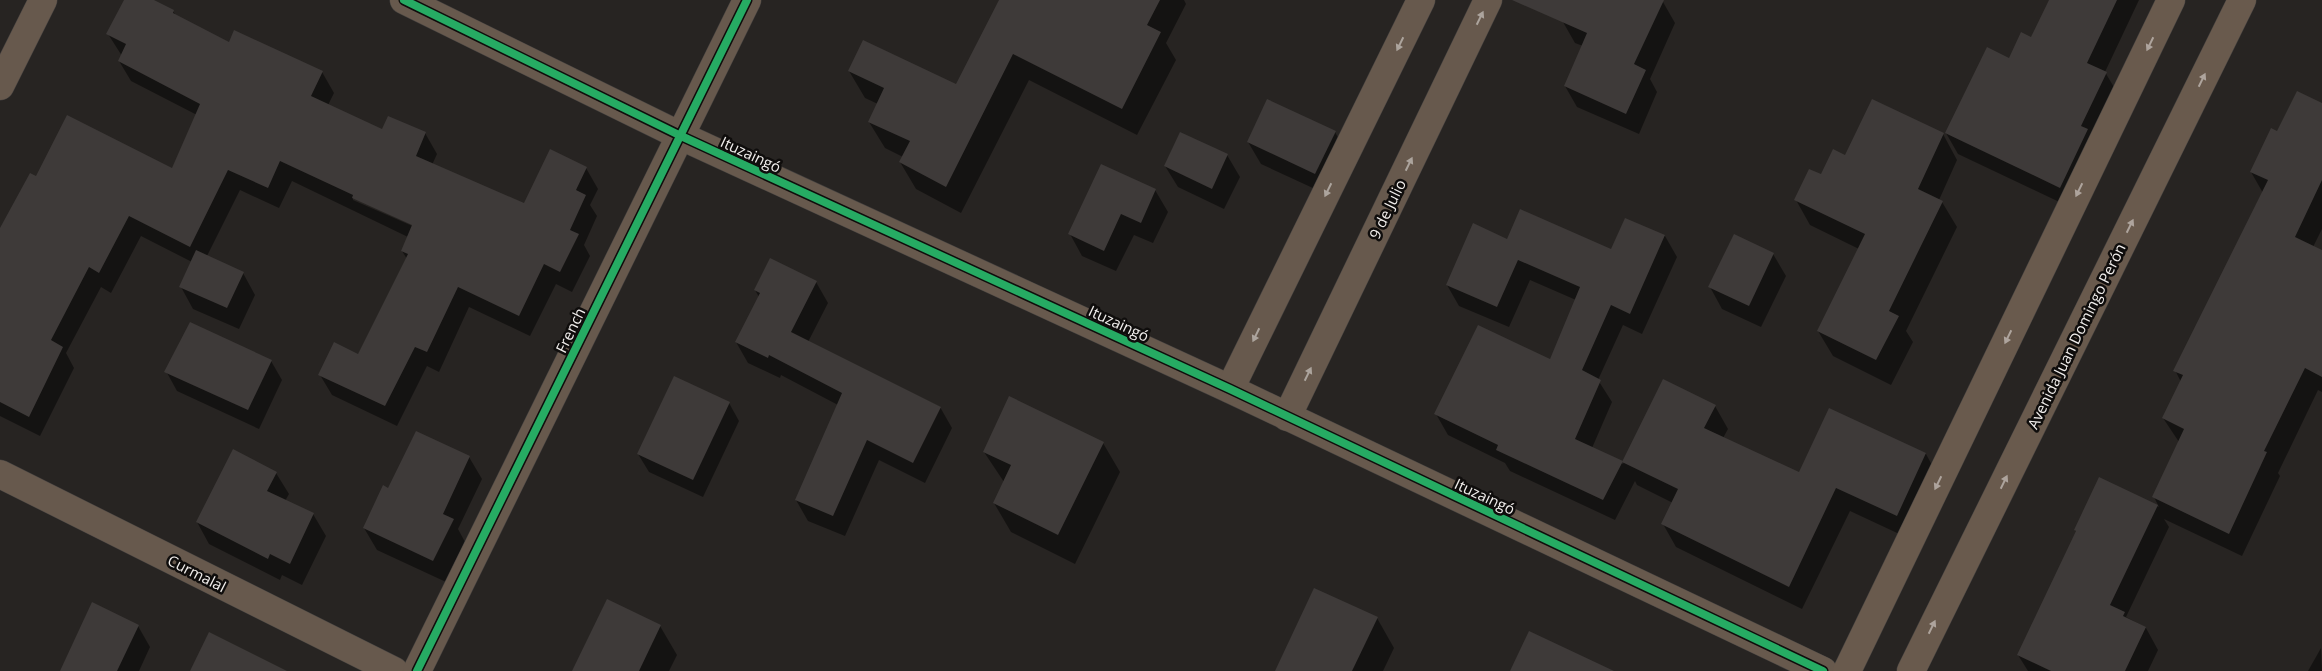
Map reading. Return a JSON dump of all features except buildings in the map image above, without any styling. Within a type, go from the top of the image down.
[{"type":"main road","points":[[1847,671],[2171,0]]},
{"type":"main road","name":"Avenida Juan Domingo Perón","points":[[1911,671],[2242,0]]},
{"type":"street","points":[[0,86],[43,0]]},
{"type":"street","name":"Ituzaingó","points":[[404,0],[681,136],[1230,389],[1287,418],[1823,671]]},
{"type":"street","name":"French","points":[[417,671],[747,0]]},
{"type":"street","points":[[1230,389],[1421,0]]},
{"type":"street","name":"9 de Julio","points":[[1287,418],[1488,0]]},
{"type":"street","name":"Curmalal","points":[[0,474],[394,671]]},
{"type":"cycle path","points":[[404,0],[681,136],[1230,389],[1823,671]]},
{"type":"cycle path","points":[[417,671],[747,0]]}]
